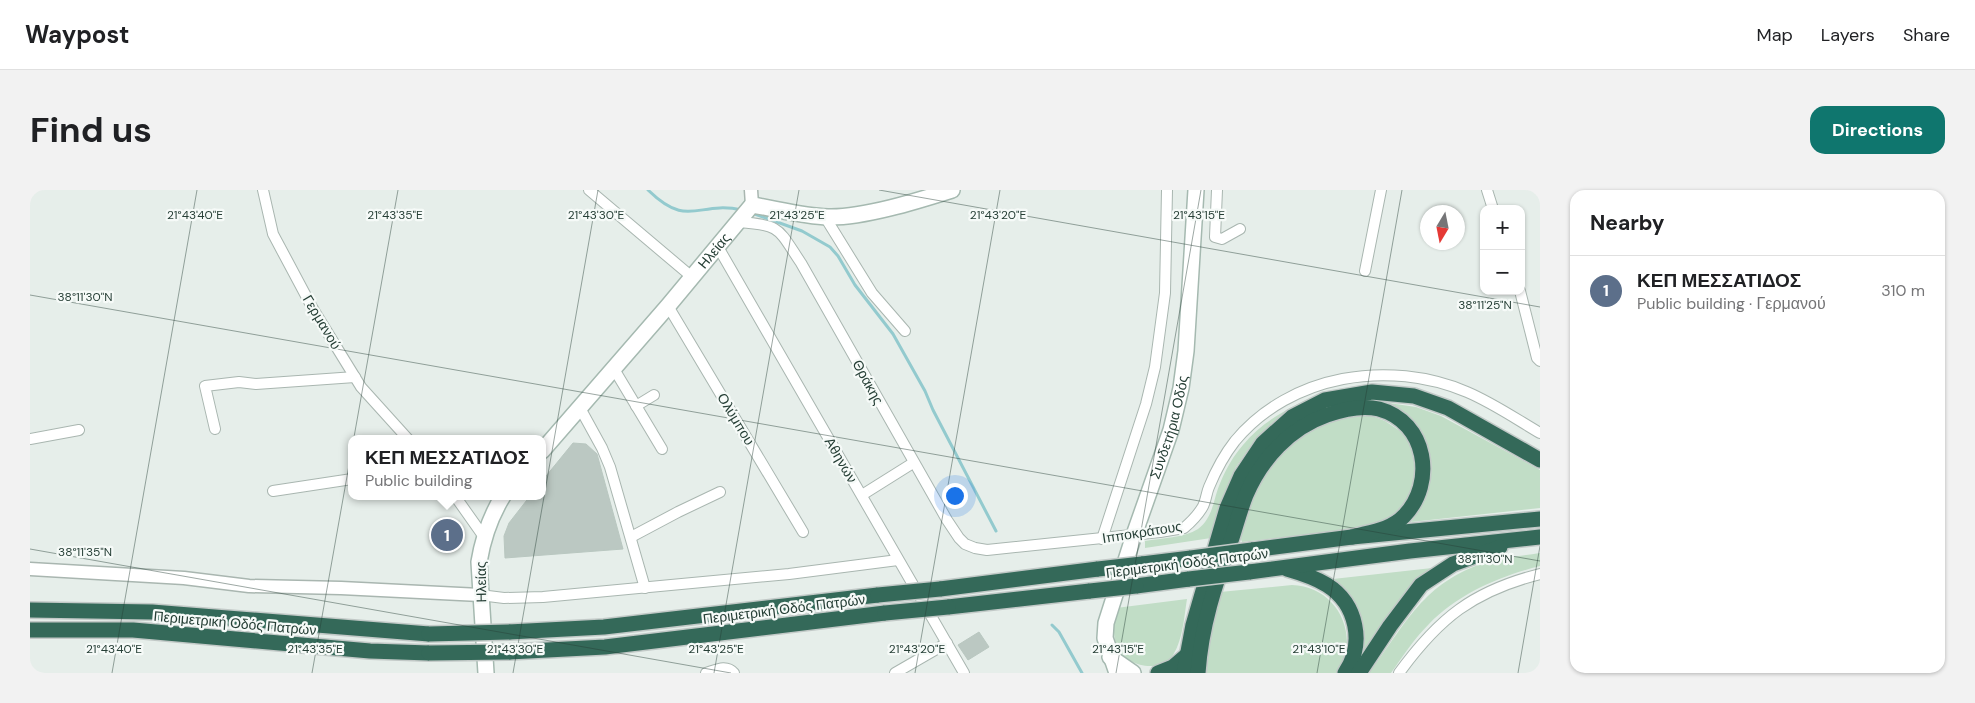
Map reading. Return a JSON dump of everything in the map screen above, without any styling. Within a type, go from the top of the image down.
[{"type":"highway","points":[[1184,673],[1193,625],[1227,508],[1240,476],[1263,442],[1292,417],[1325,400],[1372,392],[1414,396],[1448,408],[1540,460]]},
{"type":"highway","points":[[1198,673],[1204,623],[1215,585],[1244,500],[1259,470],[1279,446],[1296,431],[1313,420],[1344,409],[1372,408],[1396,417],[1410,429],[1422,454],[1423,480],[1414,503],[1396,523],[1386,528],[1352,537]]},
{"type":"highway","name":"Περιμετρική Οδός Πατρών","points":[[30,610],[152,612],[429,634],[604,627],[940,589],[1352,537],[1540,519]]},
{"type":"highway","name":"Περιμετρική Οδός Πατρών","points":[[30,630],[133,630],[370,651],[429,653],[509,652],[605,647],[1540,537]]},
{"type":"highway","points":[[1359,673],[1390,626],[1421,585],[1453,564],[1521,539]]},
{"type":"highway","points":[[1281,568],[1312,576],[1340,596],[1348,608],[1357,636],[1356,651],[1352,664],[1345,673]]},
{"type":"highway","points":[[1158,673],[1173,667],[1187,655]]},
{"type":"main road","points":[[747,208],[825,217],[854,215],[934,193],[952,190]]},
{"type":"main road","name":"Συνδετήρια Οδός","points":[[1117,673],[1105,638],[1106,623],[1134,534],[1171,430],[1181,388],[1186,351],[1196,190]]},
{"type":"main road","name":"Ηλείας","points":[[546,446],[718,247],[747,208]]},
{"type":"main road","name":"Ηλείας","points":[[486,673],[479,562],[489,522],[501,500]]},
{"type":"main road","points":[[1110,657],[1133,673]]},
{"type":"street","name":"Γερμανού","points":[[263,190],[277,241],[313,308],[368,396],[404,435]]},
{"type":"street","points":[[589,190],[692,277]]},
{"type":"street","points":[[1102,539],[1146,404],[1155,367],[1165,293],[1167,190]]},
{"type":"street","points":[[1217,190],[1215,237],[1222,239],[1240,229]]},
{"type":"street","points":[[1365,271],[1381,190]]},
{"type":"street","points":[[1487,190],[1493,205]]},
{"type":"street","name":"Θράκης","points":[[747,208],[780,233],[801,263],[913,463],[959,538],[965,544],[975,548],[991,550]]},
{"type":"street","points":[[825,217],[872,293],[905,331]]},
{"type":"street","name":"Αθηνών","points":[[718,247],[964,673]]},
{"type":"street","points":[[1521,295],[1537,358],[1540,361]]},
{"type":"street","name":"Ολύμπου","points":[[668,306],[803,532]]},
{"type":"street","points":[[614,369],[662,449]]},
{"type":"street","name":"Ιπποκράτους","points":[[991,550],[1102,539],[1184,528],[1195,519],[1203,506],[1221,462],[1247,427],[1287,398],[1320,384],[1353,376],[1385,374],[1436,381],[1475,396],[1540,433]]},
{"type":"street","points":[[215,429],[205,386],[239,382],[256,384],[355,377]]},
{"type":"street","points":[[636,406],[654,395]]},
{"type":"street","points":[[580,408],[602,448],[610,468],[632,537],[645,588]]},
{"type":"street","points":[[30,439],[79,430]]},
{"type":"street","points":[[862,495],[913,463]]},
{"type":"street","points":[[273,491],[348,479]]},
{"type":"street","points":[[632,537],[720,492]]},
{"type":"street","points":[[458,500],[484,537]]},
{"type":"street","points":[[30,569],[184,578],[249,586],[341,588],[520,598],[645,588],[898,560]]},
{"type":"street","points":[[1399,673],[1428,635],[1461,607],[1494,589],[1540,574]]},
{"type":"street","points":[[895,673],[947,643]]},
{"type":"street","points":[[706,673],[724,668],[730,669],[734,673]]},
{"type":"green space","points":[[1326,391],[1281,415],[1255,440],[1236,467],[1225,492],[1211,538],[1145,548],[1145,541],[1179,536],[1198,529],[1210,513],[1218,487],[1236,453],[1261,427],[1281,413]]},
{"type":"green space","points":[[1382,402],[1416,407],[1441,416],[1540,470],[1540,508],[1411,522],[1427,491],[1430,480],[1430,456],[1427,445],[1418,430],[1396,410]]},
{"type":"green space","points":[[1367,414],[1385,421],[1400,431],[1408,440],[1415,454],[1416,483],[1403,509],[1389,520],[1365,528],[1242,542],[1240,537],[1249,504],[1258,486],[1281,454],[1310,430],[1328,422]]},
{"type":"green space","points":[[1540,553],[1540,566],[1510,575],[1480,588],[1440,613],[1418,636],[1391,673],[1369,673],[1418,607],[1431,593],[1447,581],[1487,562]]},
{"type":"green space","points":[[1441,567],[1411,590],[1395,606],[1378,629],[1358,662],[1360,642],[1324,580]]},
{"type":"green space","points":[[1292,585],[1304,586],[1323,595],[1332,602],[1338,611],[1346,631],[1347,647],[1338,673],[1204,673],[1209,638],[1220,592]]},
{"type":"green space","points":[[1187,599],[1181,637],[1175,652],[1165,663],[1150,666],[1142,665],[1134,663],[1121,653],[1114,637],[1116,608]]},
{"type":"building","points":[[573,443],[586,444],[597,454],[623,549],[505,558],[504,536],[509,523],[527,500],[546,500],[546,476]]},
{"type":"building","points":[[979,632],[989,647],[968,660],[958,645]]},
{"type":"waterway","points":[[648,190],[674,209],[684,211],[714,208],[742,210]]},
{"type":"waterway","points":[[752,213],[802,231],[830,247],[838,256],[855,285],[893,334],[925,391],[996,531]]},
{"type":"waterway","points":[[1052,625],[1059,632],[1082,673]]},
{"type":"place","name":"ΚΕΠ ΜΕΣΣΑΤΙΔΟΣ","points":[[447,535]]}]
